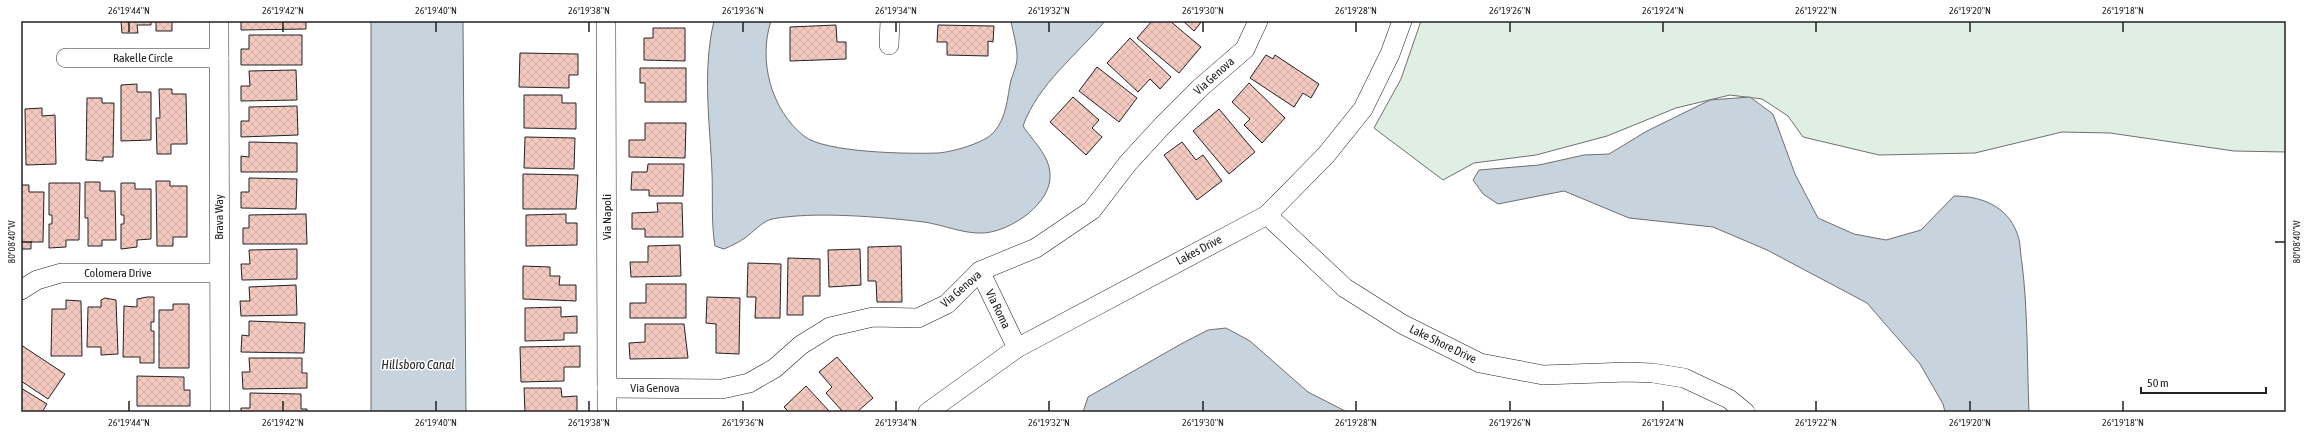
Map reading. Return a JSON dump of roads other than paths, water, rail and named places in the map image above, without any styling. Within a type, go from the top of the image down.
[{"type":"street","name":"Brava Way","points":[[219,21],[220,412]]},
{"type":"street","name":"Via Napoli","points":[[606,21],[607,412]]},
{"type":"street","points":[[889,45],[890,21]]},
{"type":"street","name":"Via Genova","points":[[607,388],[722,389],[749,384],[775,368],[801,345],[830,327],[873,317],[918,318],[940,308],[947,304],[980,270],[1036,248],[1092,210],[1128,162],[1162,126],[1200,88],[1245,49],[1258,21]]},
{"type":"street","name":"Lakes Drive","points":[[941,408],[1016,348],[1267,214],[1326,155],[1363,109],[1390,54],[1402,21]]},
{"type":"street","name":"Rakelle Circle","points":[[66,58],[219,58]]},
{"type":"street","name":"Lake Shore Drive","points":[[1267,214],[1345,288],[1402,324],[1480,363],[1543,375],[1628,372],[1684,378],[1729,399],[1745,412]]},
{"type":"street","name":"Via Roma","points":[[980,270],[1016,348]]},
{"type":"street","name":"Colomera Drive","points":[[21,290],[37,280],[61,273],[219,273]]},
{"type":"water","name":"Hillsboro Canal","points":[[371,21],[463,21],[466,412],[371,412]]},
{"type":"water","points":[[714,21],[771,21],[767,36],[766,52],[770,83],[783,113],[804,136],[815,142],[848,149],[889,153],[938,153],[959,149],[983,140],[994,132],[1002,120],[1017,60],[1011,21],[1105,21],[1048,83],[1038,97],[1023,126],[1040,148],[1047,160],[1050,173],[1049,184],[1045,195],[1038,205],[1018,221],[995,231],[976,233],[961,231],[931,223],[888,218],[808,215],[769,220],[745,238],[724,249],[715,246],[713,219],[708,59]]},
{"type":"water","points":[[1750,97],[1773,114],[1795,174],[1818,218],[1854,234],[1886,240],[1921,230],[1954,196],[1974,198],[1992,204],[2007,216],[2013,224],[2020,244],[2024,281],[2029,412],[1945,412],[1943,404],[1920,364],[1867,303],[1767,250],[1713,227],[1629,218],[1564,191],[1498,204],[1483,194],[1473,180],[1479,170],[1539,165],[1584,155],[1609,154],[1647,131],[1710,100]]},
{"type":"water","points":[[1226,328],[1250,341],[1308,392],[1347,412],[1083,412],[1088,397],[1208,330]]}]
